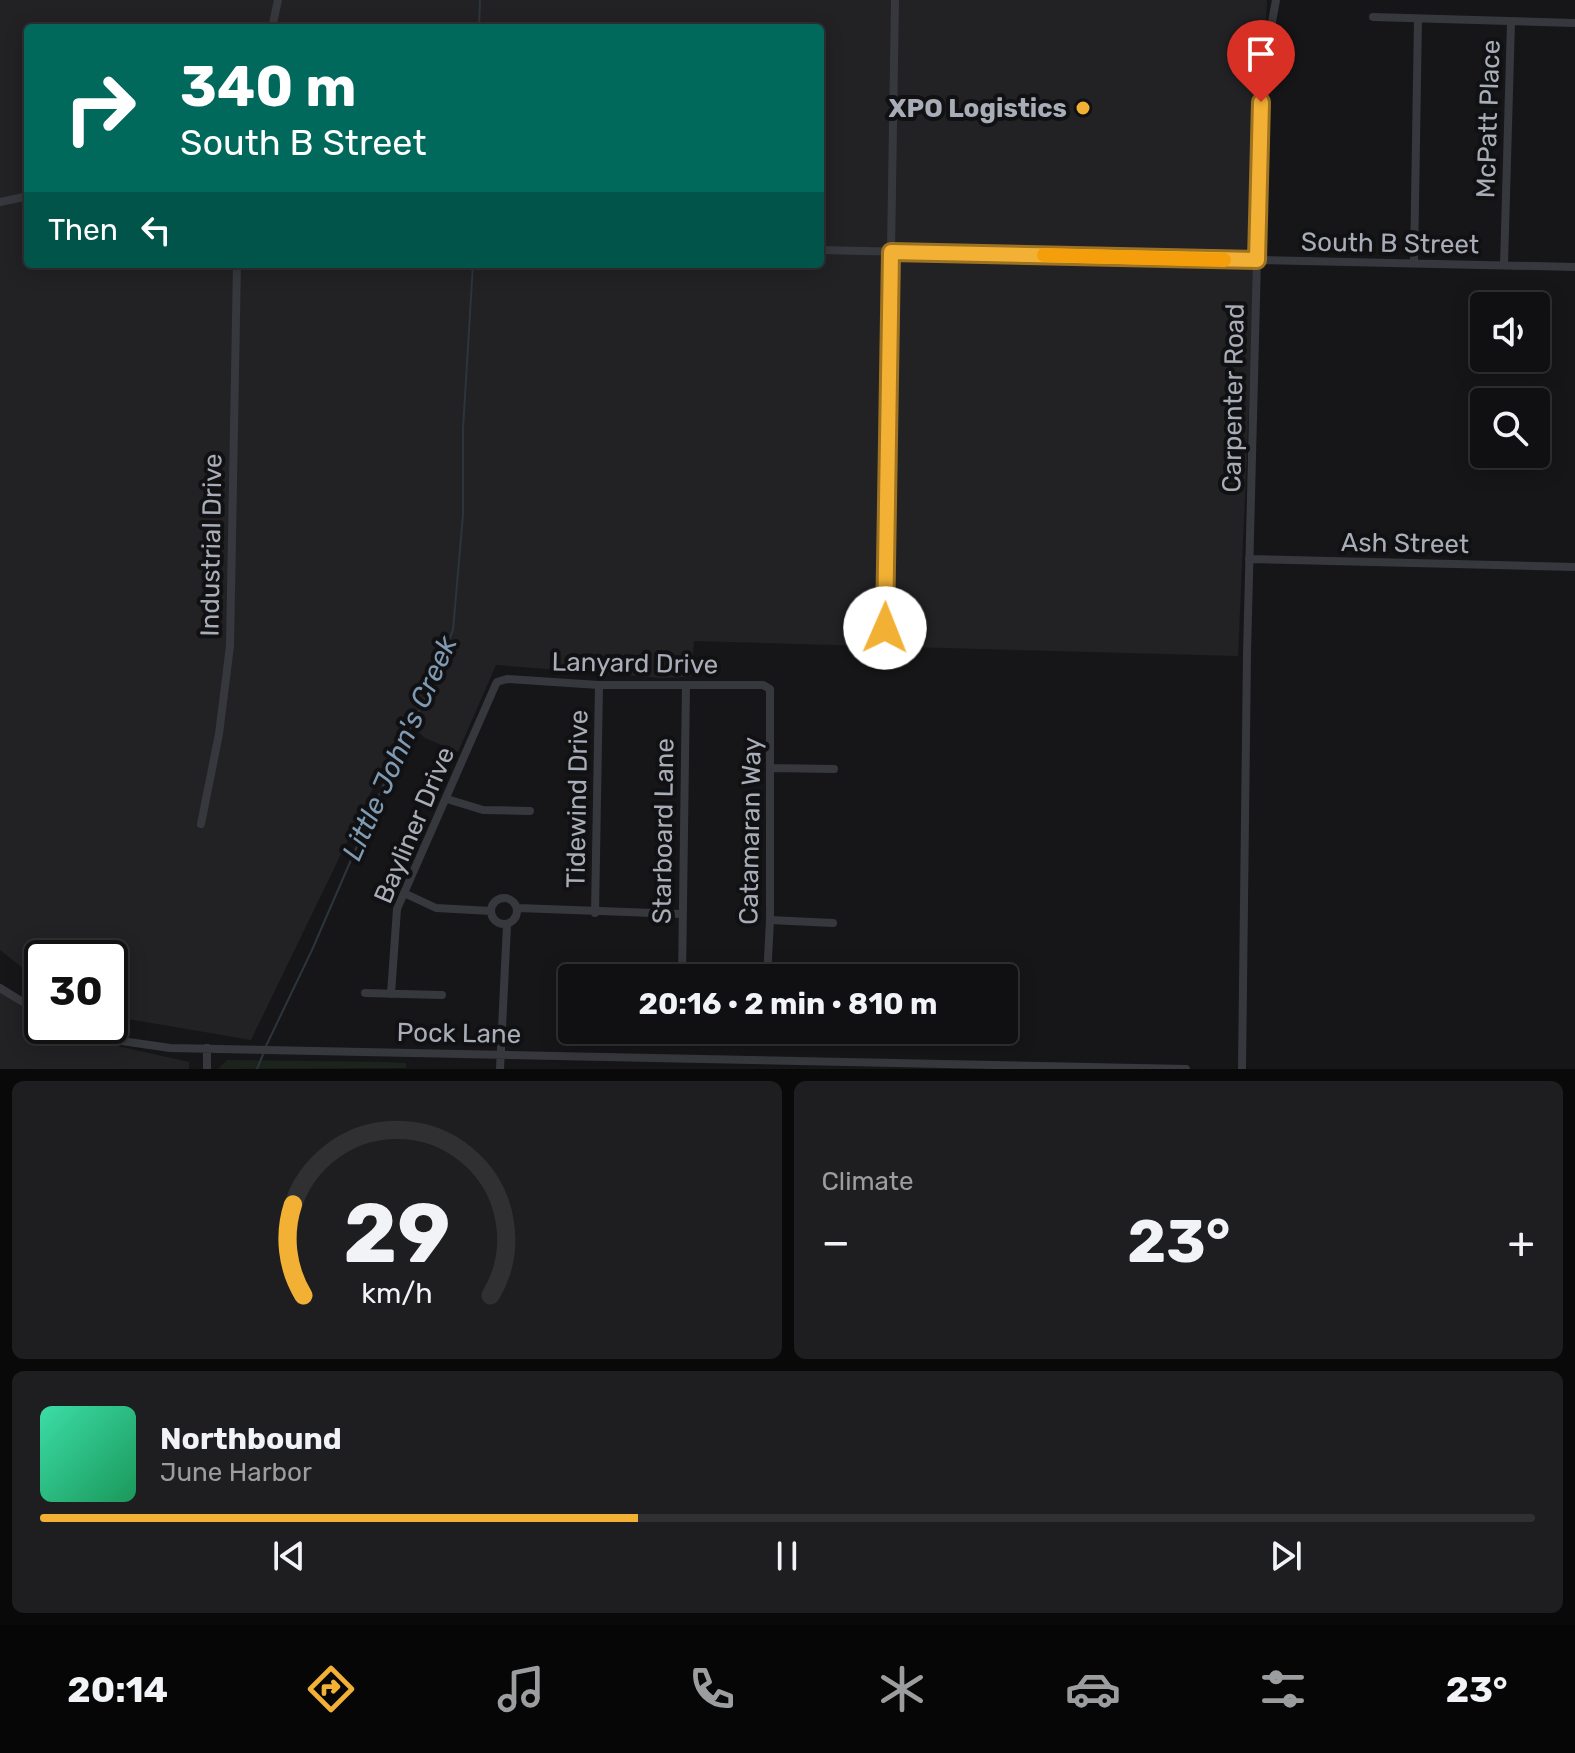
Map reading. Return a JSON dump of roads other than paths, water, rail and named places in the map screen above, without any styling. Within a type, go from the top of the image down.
[{"type":"street","points":[[273,24],[278,0]]},
{"type":"street","points":[[885,628],[895,0]]},
{"type":"street","name":"Carpenter Road","points":[[1249,559],[1261,87],[1276,0]]},
{"type":"street","points":[[1373,17],[1575,23]]},
{"type":"street","points":[[1414,263],[1418,19]]},
{"type":"street","name":"McPatt Place","points":[[1504,265],[1511,22]]},
{"type":"street","points":[[0,202],[24,197]]},
{"type":"street","name":"South B Street","points":[[824,250],[1575,267]]},
{"type":"street","name":"Industrial Drive","points":[[201,824],[219,734],[230,646],[237,268]]},
{"type":"street","points":[[1242,1069],[1249,559]]},
{"type":"street","name":"Ash Street","points":[[1249,559],[1575,567]]},
{"type":"street","name":"Lanyard Drive","points":[[502,680],[599,685],[767,687]]},
{"type":"street","name":"Bayliner Drive","points":[[391,994],[395,918],[495,686],[502,680]]},
{"type":"street","name":"Tidewind Drive","points":[[595,913],[599,685]]},
{"type":"street","name":"Starboard Lane","points":[[682,964],[686,685]]},
{"type":"street","name":"Catamaran Way","points":[[767,687],[772,694],[768,964]]},
{"type":"street","points":[[770,768],[834,769]]},
{"type":"street","points":[[447,799],[476,809],[530,811]]},
{"type":"street","points":[[404,893],[436,908],[491,911]]},
{"type":"street","points":[[501,898],[514,902],[518,908],[514,922],[507,925],[493,920],[491,911],[501,898]]},
{"type":"street","points":[[518,908],[681,914]]},
{"type":"street","points":[[770,920],[833,923]]},
{"type":"street","points":[[500,1069],[507,925]]},
{"type":"street","points":[[0,988],[24,1003]]},
{"type":"street","points":[[365,993],[442,995]]},
{"type":"street","name":"Pock Lane","points":[[128,1043],[207,1048],[1186,1069]]},
{"type":"street","points":[[207,1048],[207,1069]]},
{"type":"waterway","name":"Little John's Creek","points":[[479,24],[480,0]]},
{"type":"waterway","name":"Little John's Creek","points":[[266,1046],[312,950],[453,630],[463,515],[463,429],[473,268]]},
{"type":"waterway","name":"Little John's Creek","points":[[257,1069],[264,1052]]},
{"type":"place","name":"XPO Logistics","points":[[1083,108]]}]
